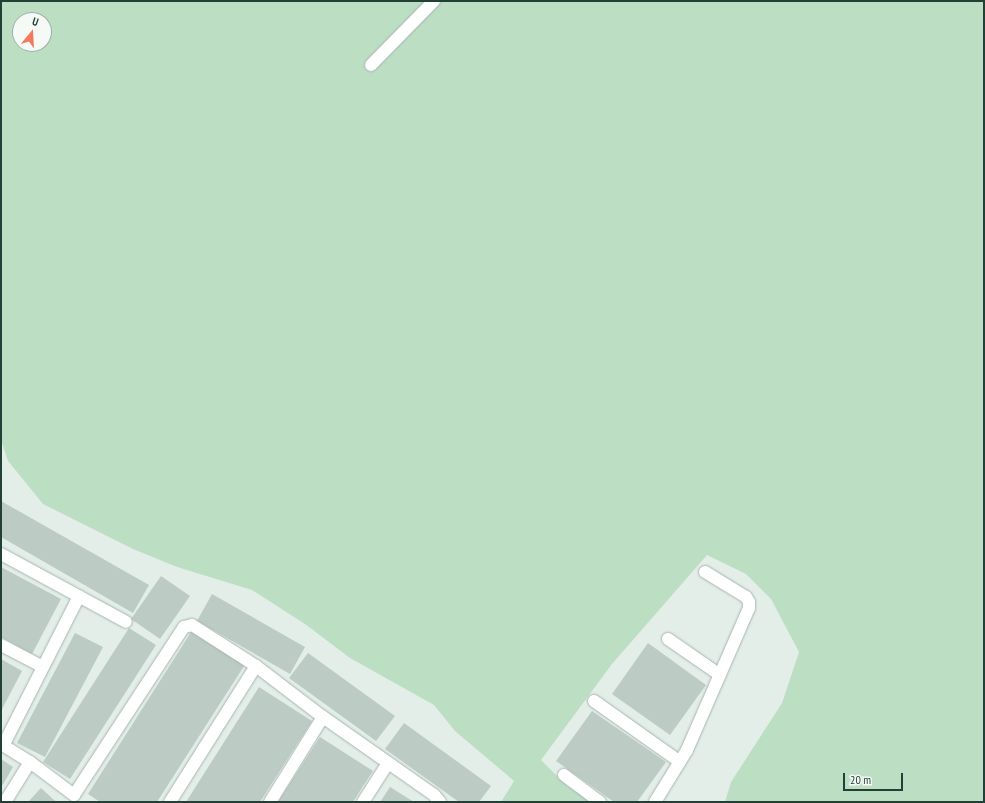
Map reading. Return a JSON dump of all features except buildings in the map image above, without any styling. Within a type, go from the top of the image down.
[{"type":"street","points":[[371,65],[434,1]]},
{"type":"street","points":[[1,554],[126,622]]},
{"type":"street","points":[[655,802],[687,750],[750,605],[746,597],[705,572]]},
{"type":"street","points":[[79,596],[2,745],[30,762],[78,798],[184,627],[192,625],[256,666],[434,795],[440,802]]},
{"type":"street","points":[[668,639],[720,675]]},
{"type":"street","points":[[1,645],[43,667]]},
{"type":"street","points":[[170,802],[256,666]]},
{"type":"street","points":[[594,701],[680,762]]},
{"type":"street","points":[[270,802],[323,716]]},
{"type":"street","points":[[5,802],[30,762]]},
{"type":"street","points":[[363,802],[388,763]]},
{"type":"street","points":[[564,775],[600,802]]},
{"type":"green space","points":[[1,1],[984,1],[984,802],[725,802],[731,782],[782,703],[799,652],[771,599],[746,574],[707,555],[612,664],[541,760],[567,786],[593,802],[501,802],[514,781],[455,731],[434,705],[350,658],[305,624],[252,590],[177,567],[133,549],[43,504],[8,461],[1,440]]}]
